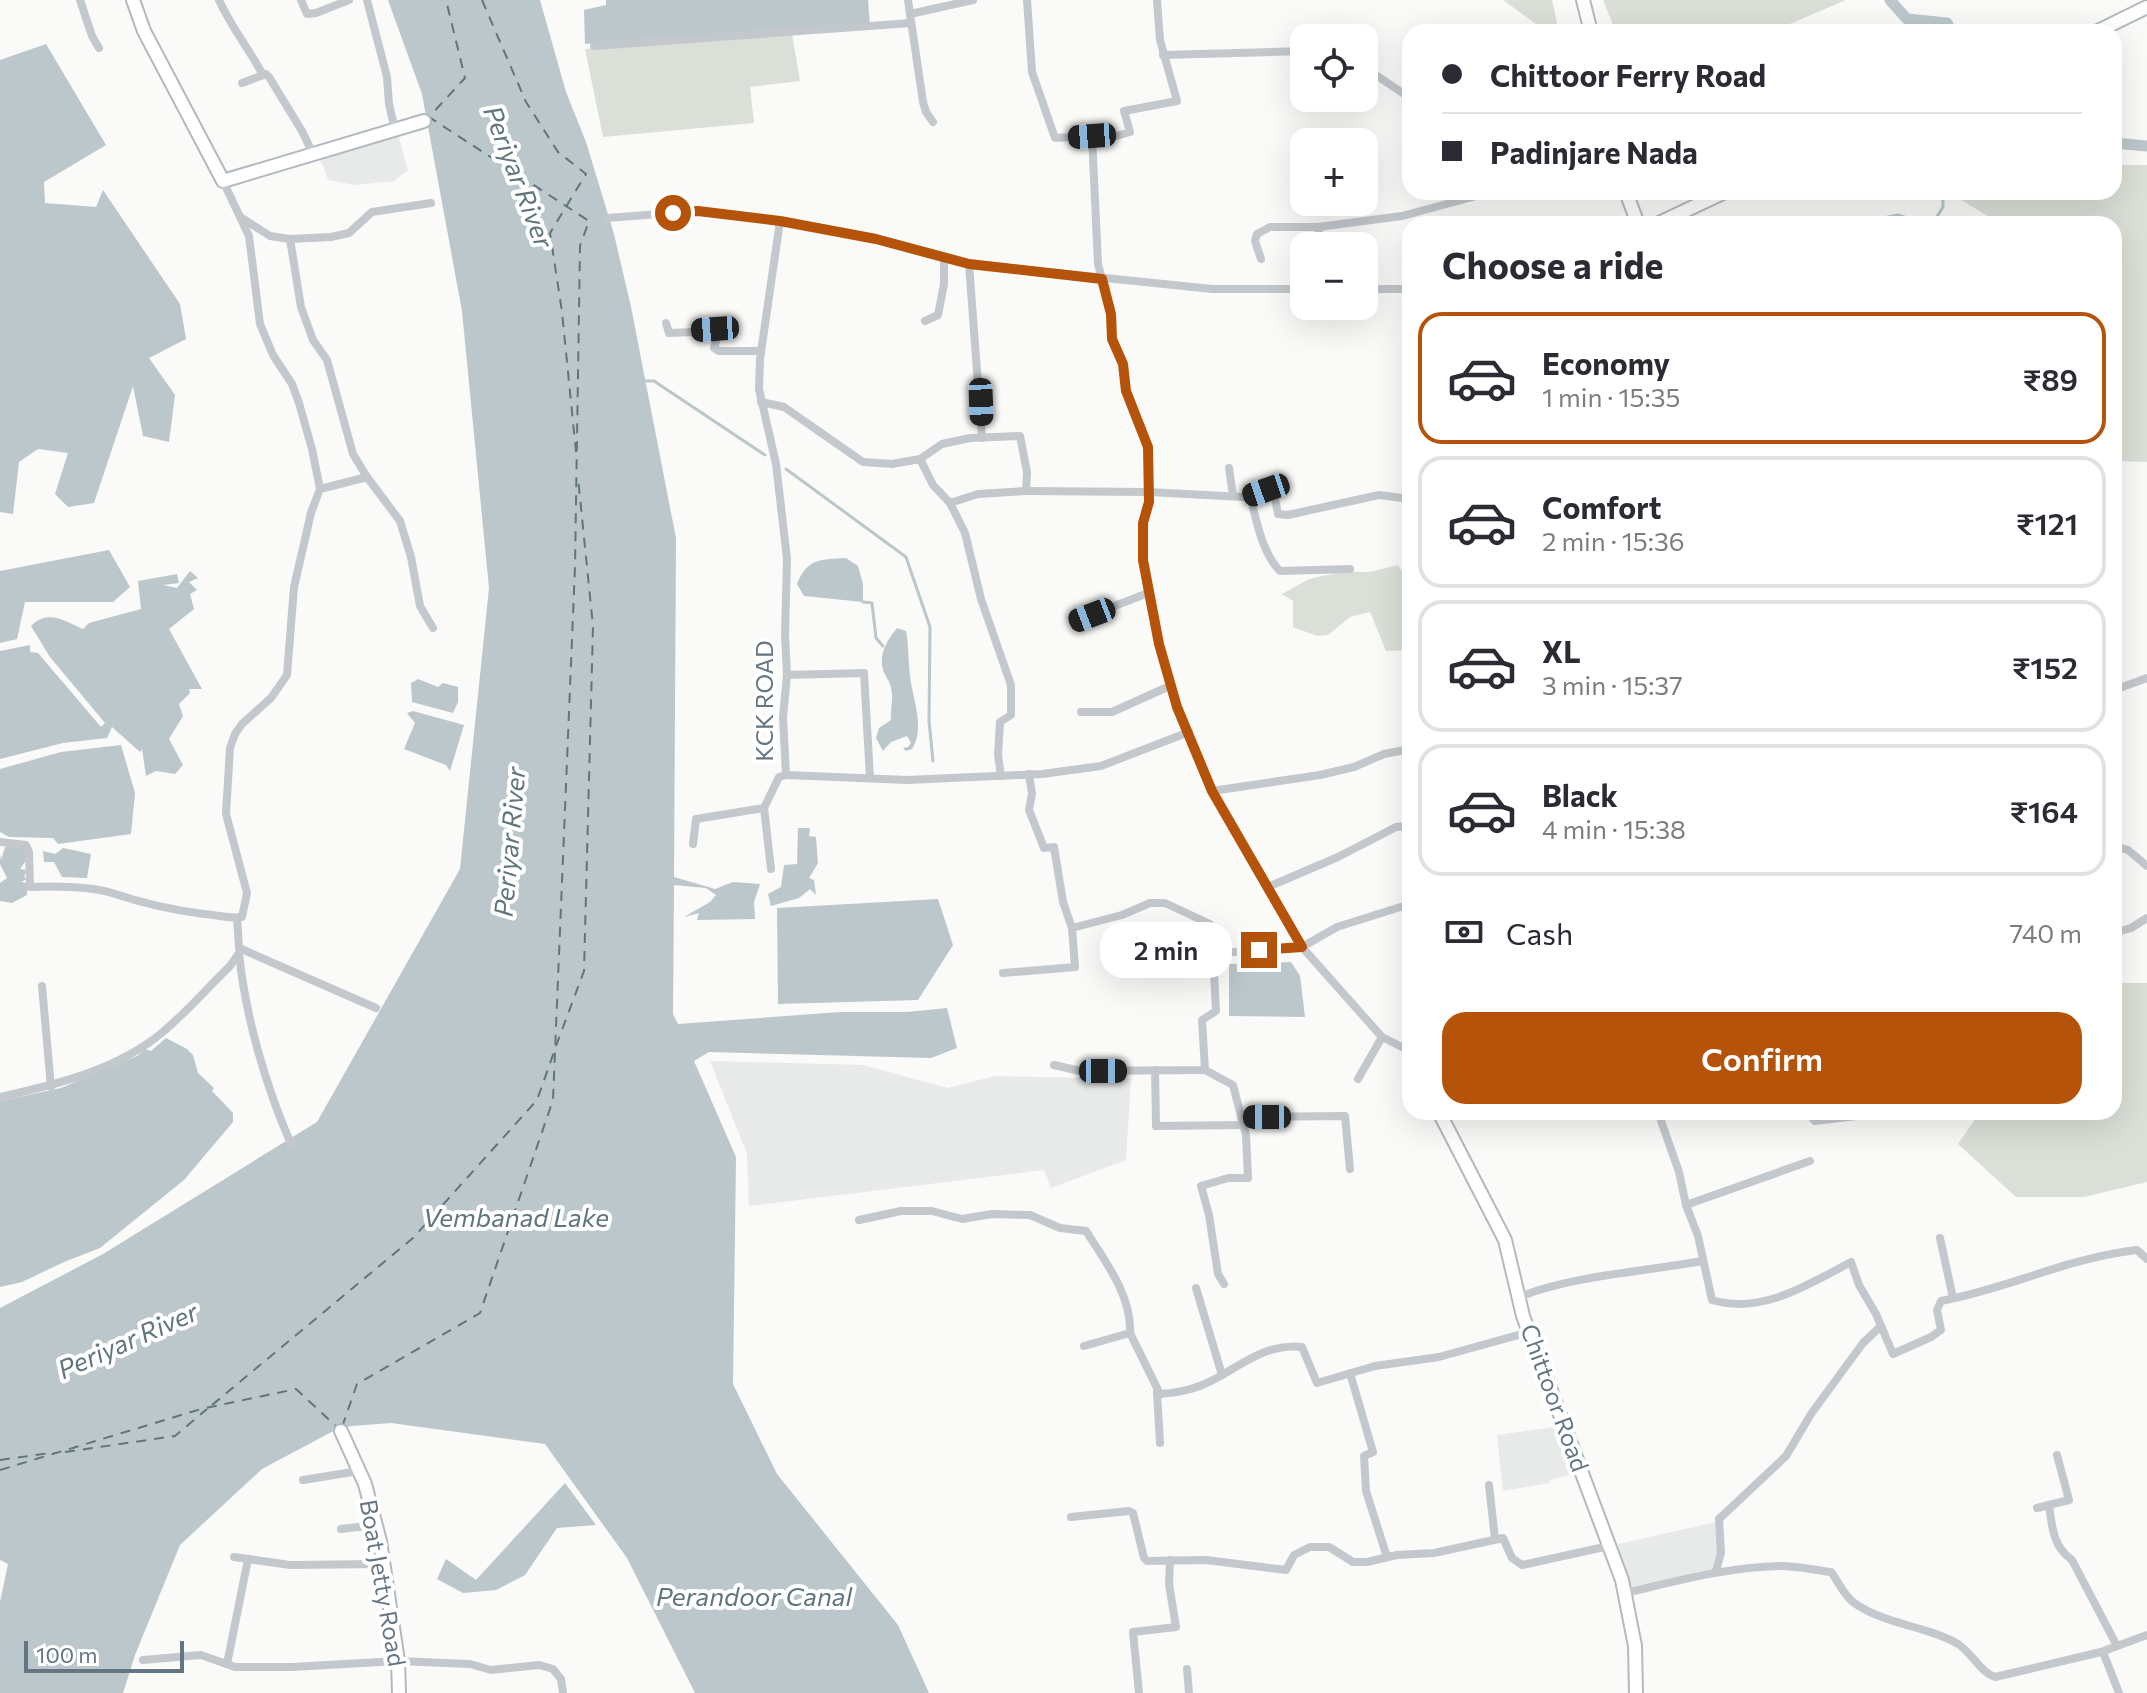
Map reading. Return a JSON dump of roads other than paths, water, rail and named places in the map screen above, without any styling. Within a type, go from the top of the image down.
[{"type":"main road","points":[[133,0],[144,31],[223,181],[424,121]]},
{"type":"main road","points":[[1583,0],[1589,24]]},
{"type":"main road","points":[[2112,24],[2147,7]]},
{"type":"main road","points":[[1674,216],[1708,200]]},
{"type":"main road","name":"Chittoor Road","points":[[1443,1120],[1505,1240],[1529,1332],[1625,1593],[1635,1646],[1636,1693]]},
{"type":"main road","name":"Boat Jetty Road","points":[[341,1431],[359,1471],[375,1525],[398,1661],[399,1693]]},
{"type":"street","points":[[80,0],[99,48]]},
{"type":"street","points":[[219,0],[228,21],[263,75]]},
{"type":"street","points":[[301,0],[307,14],[349,0]]},
{"type":"street","points":[[367,0],[387,77],[395,130]]},
{"type":"street","points":[[908,0],[923,102],[933,122]]},
{"type":"street","points":[[594,46],[910,19],[973,0]]},
{"type":"street","points":[[1027,0],[1032,72],[1055,138],[1113,137],[1130,132],[1124,111],[1177,101],[1163,55],[1157,0]]},
{"type":"street","points":[[1163,55],[1290,51]]},
{"type":"street","points":[[242,83],[263,75],[269,77],[313,154]]},
{"type":"street","points":[[1378,76],[1402,93]]},
{"type":"street","points":[[1092,136],[1098,264],[1111,314],[1112,339],[1123,364],[1126,391],[1148,447],[1149,492],[1143,523],[1143,560],[1159,644],[1177,707],[1212,791],[1302,947],[1382,1037],[1402,1047]]},
{"type":"street","points":[[0,842],[26,845],[30,887],[94,890],[181,912],[242,917],[247,893],[226,814],[230,748],[242,724],[271,698],[287,675],[294,587],[307,527],[320,489],[299,403],[260,324],[249,236],[223,181]]},
{"type":"street","points":[[1261,259],[1255,241],[1257,234],[1270,227],[1318,227],[1402,216],[1461,200]]},
{"type":"street","points":[[241,218],[270,236],[290,239],[349,233],[372,212],[431,203]]},
{"type":"street","points":[[607,218],[698,211],[780,221],[876,239],[969,264],[1212,289],[1290,289]]},
{"type":"street","name":"KCK ROAD","points":[[780,221],[761,351],[759,389],[775,461],[787,559],[787,675],[783,717],[786,775],[907,780],[1029,774],[1101,766],[1189,732]]},
{"type":"street","points":[[1318,227],[1319,232]]},
{"type":"street","points":[[290,239],[301,307],[313,340],[327,360],[353,454],[400,521],[411,557],[420,606],[433,628]]},
{"type":"street","points":[[925,321],[938,315],[944,284],[944,258]]},
{"type":"street","points":[[969,264],[982,438]]},
{"type":"street","points":[[1378,289],[1402,289]]},
{"type":"street","points":[[666,323],[669,333],[719,331],[714,348],[719,351],[761,351]]},
{"type":"street","points":[[761,402],[784,407],[863,462],[892,464],[920,459],[942,444],[1020,436],[1027,472],[1026,491]]},
{"type":"street","points":[[920,459],[933,485],[950,503],[965,533],[985,612],[1011,685],[1011,715],[1000,722],[998,755],[1001,776]]},
{"type":"street","points":[[1229,468],[1233,496]]},
{"type":"street","points":[[320,489],[367,477]]},
{"type":"street","points":[[950,503],[978,494],[1026,491],[1149,492],[1243,497],[1266,490],[1274,493],[1278,514],[1288,515],[1379,495],[1402,498]]},
{"type":"street","points":[[1250,495],[1268,552],[1280,571],[1350,569]]},
{"type":"street","points":[[1073,622],[1148,593]]},
{"type":"street","points":[[787,675],[864,673],[870,778]]},
{"type":"street","points":[[2122,687],[2147,678]]},
{"type":"street","points":[[1081,712],[1112,712],[1172,685]]},
{"type":"street","points":[[1212,791],[1320,775],[1402,751]]},
{"type":"street","points":[[1003,973],[1075,967],[1072,928],[1054,847],[1044,848],[1029,810],[1032,794],[1029,774]]},
{"type":"street","points":[[771,869],[764,808],[779,777],[786,775]]},
{"type":"street","points":[[693,844],[696,819],[764,808]]},
{"type":"street","points":[[1268,887],[1402,827]]},
{"type":"street","points":[[2122,848],[2147,866]]},
{"type":"street","points":[[1072,928],[1122,915],[1150,903],[1165,903],[1210,924],[1221,953]]},
{"type":"street","points":[[1221,953],[1302,947],[1337,927],[1402,907]]},
{"type":"street","points":[[237,918],[239,951],[249,1007],[275,1108],[291,1144]]},
{"type":"street","points":[[2122,931],[2147,918]]},
{"type":"street","points":[[239,951],[376,1008]]},
{"type":"street","points":[[0,1097],[51,1087],[130,1054],[157,1037],[230,966],[239,951]]},
{"type":"street","points":[[1205,1070],[1202,1020],[1216,1011],[1214,972],[1221,953]]},
{"type":"street","points":[[42,986],[51,1087]]},
{"type":"street","points":[[1358,1079],[1382,1037]]},
{"type":"street","points":[[1054,1065],[1080,1071],[1205,1070],[1233,1085],[1242,1121],[1248,1178],[1228,1178],[1201,1186],[1218,1274],[1224,1284]]},
{"type":"street","points":[[1155,1070],[1156,1126],[1345,1116],[1350,1169]]},
{"type":"street","points":[[1661,1120],[1698,1236],[1712,1300],[1730,1304],[1789,1295],[1851,1262],[1893,1354],[1941,1330],[1937,1310],[1941,1301],[2002,1287],[2047,1269],[2110,1253],[2137,1250],[2147,1259]]},
{"type":"street","points":[[1686,1205],[1810,1161]]},
{"type":"street","points":[[859,1220],[901,1211],[932,1211],[962,1219],[992,1214],[1030,1215],[1060,1228],[1086,1231],[1131,1316],[1130,1333],[1157,1392],[1160,1443]]},
{"type":"street","points":[[1940,1238],[1953,1298]]},
{"type":"street","points":[[1519,1297],[1575,1282],[1702,1261]]},
{"type":"street","points":[[1196,1288],[1222,1375]]},
{"type":"street","points":[[1716,1571],[1721,1553],[1719,1519],[1786,1456],[1811,1414],[1863,1343],[1881,1326]]},
{"type":"street","points":[[1157,1392],[1186,1391],[1222,1375],[1255,1354],[1298,1346],[1302,1347],[1317,1383],[1375,1366],[1439,1357],[1529,1332]]},
{"type":"street","points":[[1084,1346],[1130,1333]]},
{"type":"street","points":[[1350,1373],[1373,1452],[1364,1456],[1366,1491],[1387,1557]]},
{"type":"street","points":[[2057,1455],[2069,1500],[2037,1508],[2049,1505],[2054,1539],[2072,1560],[2117,1646]]},
{"type":"street","points":[[303,1480],[359,1471]]},
{"type":"street","points":[[1489,1485],[1495,1539]]},
{"type":"street","points":[[1071,1517],[1129,1511],[1135,1516],[1144,1558],[1152,1562],[1206,1560],[1286,1570],[1294,1555],[1310,1547],[1329,1547],[1353,1562],[1434,1553],[1503,1538],[1512,1558],[1522,1565],[1609,1546]]},
{"type":"street","points":[[341,1529],[375,1525]]},
{"type":"street","points":[[234,1557],[290,1565],[382,1564]]},
{"type":"street","points":[[227,1664],[248,1559]]},
{"type":"street","points":[[1139,1693],[1133,1632],[1176,1627],[1169,1584],[1170,1560]]},
{"type":"street","points":[[1625,1593],[1716,1571],[1785,1566],[1831,1572],[1851,1601],[1871,1612],[1923,1628],[1958,1644],[1973,1656],[1987,1674],[1995,1677],[2103,1652],[2147,1635]]},
{"type":"street","points":[[2103,1652],[2119,1693]]},
{"type":"street","points":[[143,1660],[201,1655],[235,1667],[398,1661],[470,1664],[491,1670],[539,1665],[553,1669],[561,1679],[563,1693]]},
{"type":"street","points":[[1187,1669],[1189,1693]]},
{"type":"water","name":"Vembanad Lake","points":[[388,0],[540,0],[566,92],[586,142],[614,234],[676,538],[674,877],[715,889],[733,882],[760,884],[754,902],[755,919],[697,920],[699,913],[684,917],[716,895],[706,888],[674,885],[673,1014],[678,1024],[947,1008],[957,1048],[931,1058],[709,1052],[694,1061],[736,1157],[733,1384],[777,1474],[898,1625],[929,1693],[695,1693],[627,1558],[545,1444],[391,1423],[339,1428],[262,1469],[180,1545],[135,1655],[123,1693],[0,1693],[0,1602],[8,1564],[0,1560],[0,1308],[103,1254],[317,1122],[460,869],[489,588],[462,311],[422,94]]},
{"type":"water","points":[[606,0],[868,0],[870,24],[585,44],[584,10],[606,5]]},
{"type":"water","points":[[46,44],[106,145],[44,182],[45,203],[96,207],[103,190],[180,304],[186,339],[149,358],[175,395],[169,442],[143,436],[133,386],[94,503],[68,507],[55,494],[68,453],[38,449],[19,462],[13,514],[0,512],[0,60]]},
{"type":"water","points":[[109,550],[130,587],[113,602],[25,602],[17,639],[0,643],[0,571]]},
{"type":"water","points":[[846,558],[858,566],[863,584],[863,602],[804,596],[797,584],[811,564]]},
{"type":"water","points":[[190,571],[198,578],[189,582],[197,590],[190,594],[194,609],[169,629],[202,689],[189,689],[190,693],[179,704],[183,716],[169,739],[183,765],[175,774],[156,771],[146,776],[142,749],[140,752],[112,727],[107,738],[63,743],[0,759],[0,651],[30,645],[30,652],[38,653],[101,727],[105,723],[50,657],[31,626],[50,617],[83,629],[89,623],[141,609],[138,581],[177,574],[179,583],[163,585],[177,588]]},
{"type":"water","points":[[897,628],[906,631],[918,732],[912,749],[906,751],[903,748],[911,743],[907,736],[891,742],[883,751],[876,738],[879,728],[891,720],[892,696],[882,658],[887,642]]},
{"type":"water","points":[[418,679],[438,687],[443,683],[458,687],[458,702],[453,713],[412,702],[411,683]]},
{"type":"water","points":[[413,711],[464,725],[450,771],[446,765],[404,749],[415,723],[407,713]]},
{"type":"water","points":[[121,745],[135,793],[131,834],[58,844],[53,838],[9,837],[0,832],[0,769],[61,752]]},
{"type":"water","points":[[798,828],[810,828],[809,836],[816,837],[818,863],[809,878],[814,880],[816,895],[810,889],[799,898],[771,906],[768,894],[781,887],[784,865],[797,864]]},
{"type":"water","points":[[23,846],[27,859],[20,869],[27,870],[24,877],[27,879],[21,882],[27,883],[27,895],[12,903],[0,901],[0,883],[7,878],[0,864],[0,854],[1,860],[5,847]]},
{"type":"water","points":[[63,848],[91,854],[87,878],[62,877],[54,862],[44,862],[43,851],[55,854]]},
{"type":"water","points":[[938,899],[953,945],[918,1000],[778,1004],[777,908]]},
{"type":"water","points":[[1291,962],[1300,976],[1305,1017],[1229,1016],[1229,964]]},
{"type":"water","points":[[166,1038],[193,1055],[198,1073],[233,1113],[233,1122],[184,1180],[100,1248],[22,1282],[0,1287],[0,1101],[61,1088],[137,1056],[145,1049],[151,1051]]},
{"type":"water","points":[[565,1483],[596,1525],[557,1528],[525,1575],[496,1590],[463,1593],[437,1579],[446,1559],[476,1580]]},
{"type":"waterway","points":[[1890,0],[1907,19],[1948,24]]},
{"type":"waterway","points":[[2122,144],[2147,146]]},
{"type":"waterway","points":[[1937,216],[1943,200]]},
{"type":"waterway","points":[[1893,216],[1901,216]]},
{"type":"waterway","points":[[643,381],[654,381],[765,455]]},
{"type":"waterway","points":[[786,469],[906,557],[930,627],[929,721],[933,761]]},
{"type":"waterway","points":[[863,602],[872,603],[876,638],[883,646]]},
{"type":"water label","name":"Periyar River","points":[[518,177]]},
{"type":"water label","name":"Periyar River","points":[[510,842]]},
{"type":"water label","name":"Periyar River","points":[[128,1341]]},
{"type":"water label","name":"Perandoor Canal","points":[[754,1597]]}]
